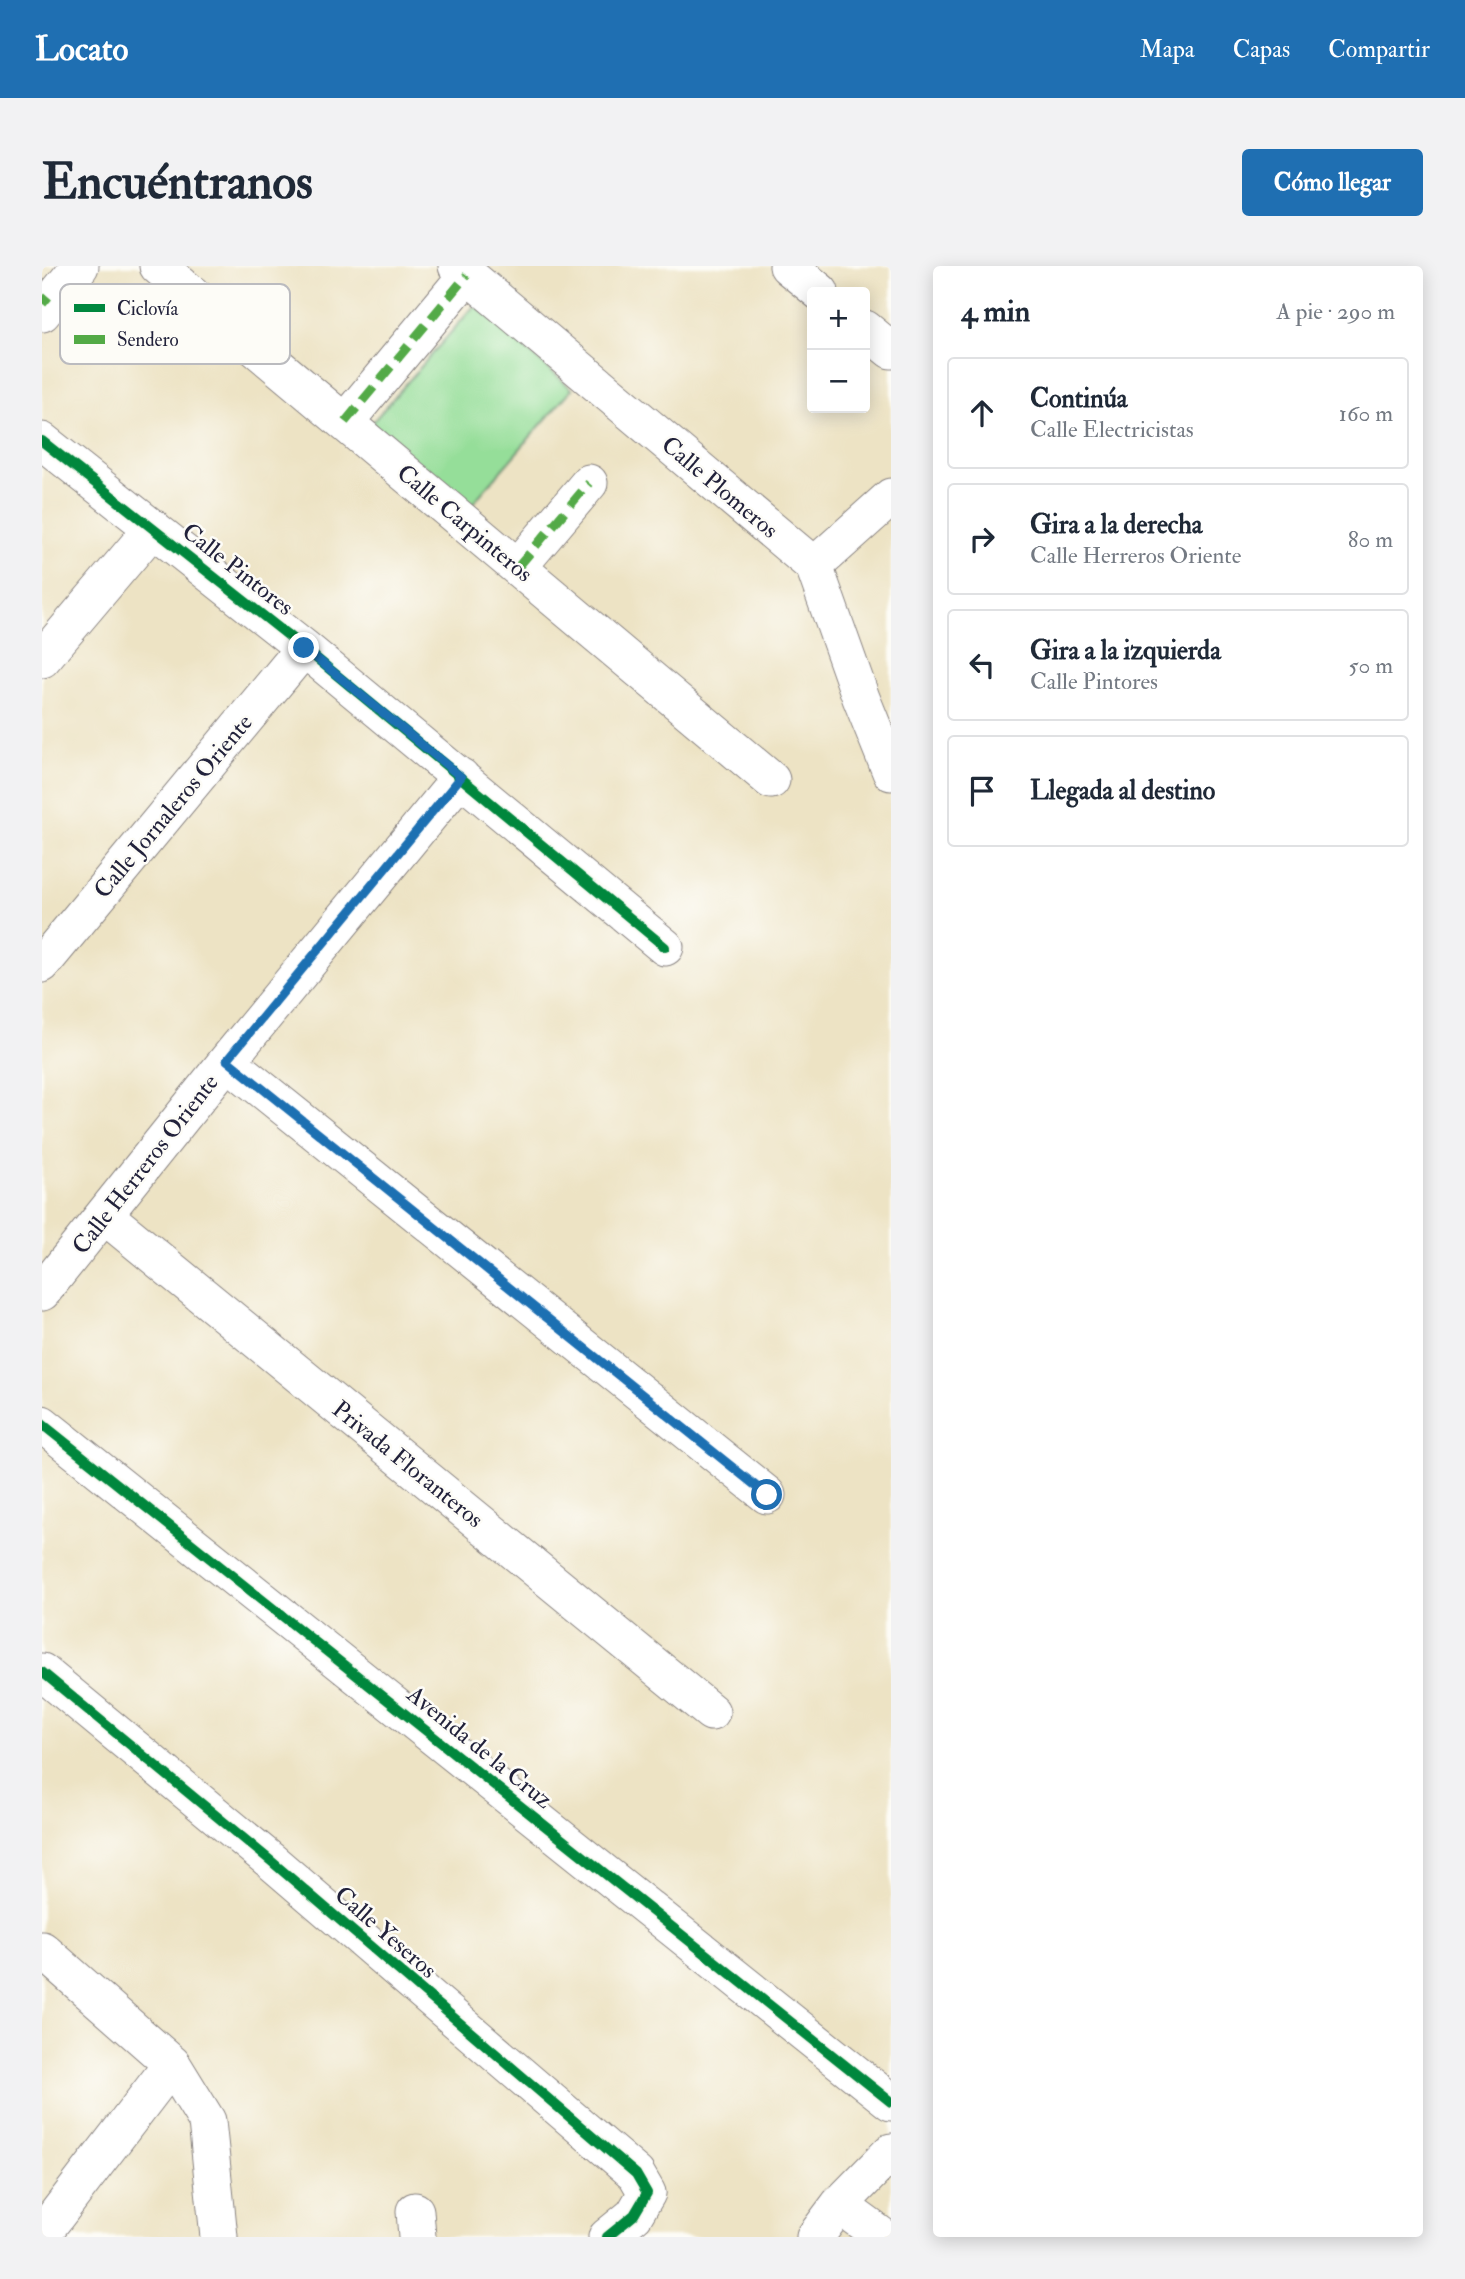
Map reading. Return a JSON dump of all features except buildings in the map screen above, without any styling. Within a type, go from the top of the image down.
[{"type":"street","points":[[63,284],[80,266]]},
{"type":"street","name":"Calle Carpinteros","points":[[159,266],[180,284]]},
{"type":"street","points":[[788,266],[814,287]]},
{"type":"street","points":[[345,422],[462,271]]},
{"type":"street","name":"Calle Plomeros","points":[[462,271],[814,566]]},
{"type":"street","points":[[45,304],[60,288]]},
{"type":"street","points":[[870,333],[891,350]]},
{"type":"street","name":"Calle Carpinteros","points":[[276,364],[771,780]]},
{"type":"street","name":"Calle Pintores","points":[[42,441],[304,648],[665,947]]},
{"type":"street","points":[[518,568],[589,483]]},
{"type":"street","points":[[891,497],[814,566],[861,698],[891,772]]},
{"type":"street","points":[[42,659],[153,528]]},
{"type":"street","name":"Calle Jornaleros Oriente","points":[[42,964],[304,648]]},
{"type":"street","name":"Calle Herreros Oriente","points":[[42,1292],[227,1060],[461,777]]},
{"type":"street","points":[[227,1060],[767,1495]]},
{"type":"street","name":"Privada Floranteros","points":[[104,1215],[711,1712]]},
{"type":"street","name":"Avenida de la Cruz","points":[[42,1424],[891,2102]]},
{"type":"street","name":"Calle Yeseros","points":[[42,1672],[271,1861],[636,2174],[647,2193],[634,2215],[607,2237]]},
{"type":"street","points":[[42,1950],[172,2064],[207,2121],[219,2237]]},
{"type":"street","points":[[42,2234],[172,2064]]},
{"type":"street","points":[[814,2237],[839,2205],[891,2152]]},
{"type":"street","points":[[839,2205],[883,2237]]},
{"type":"green space","points":[[475,305],[572,389],[466,511],[369,426]]},
{"type":"marked path","points":[[345,422],[467,275]]},
{"type":"marked path","points":[[42,297],[49,303]]},
{"type":"marked path","points":[[518,567],[589,483]]},
{"type":"cycle path","points":[[42,441],[304,648],[665,947]]},
{"type":"cycle path","points":[[42,1424],[891,2102]]},
{"type":"cycle path","points":[[42,1672],[271,1861],[636,2174],[647,2193],[634,2215],[607,2237]]},
{"type":"route","points":[[304,648],[461,777],[227,1060],[767,1495]]}]
